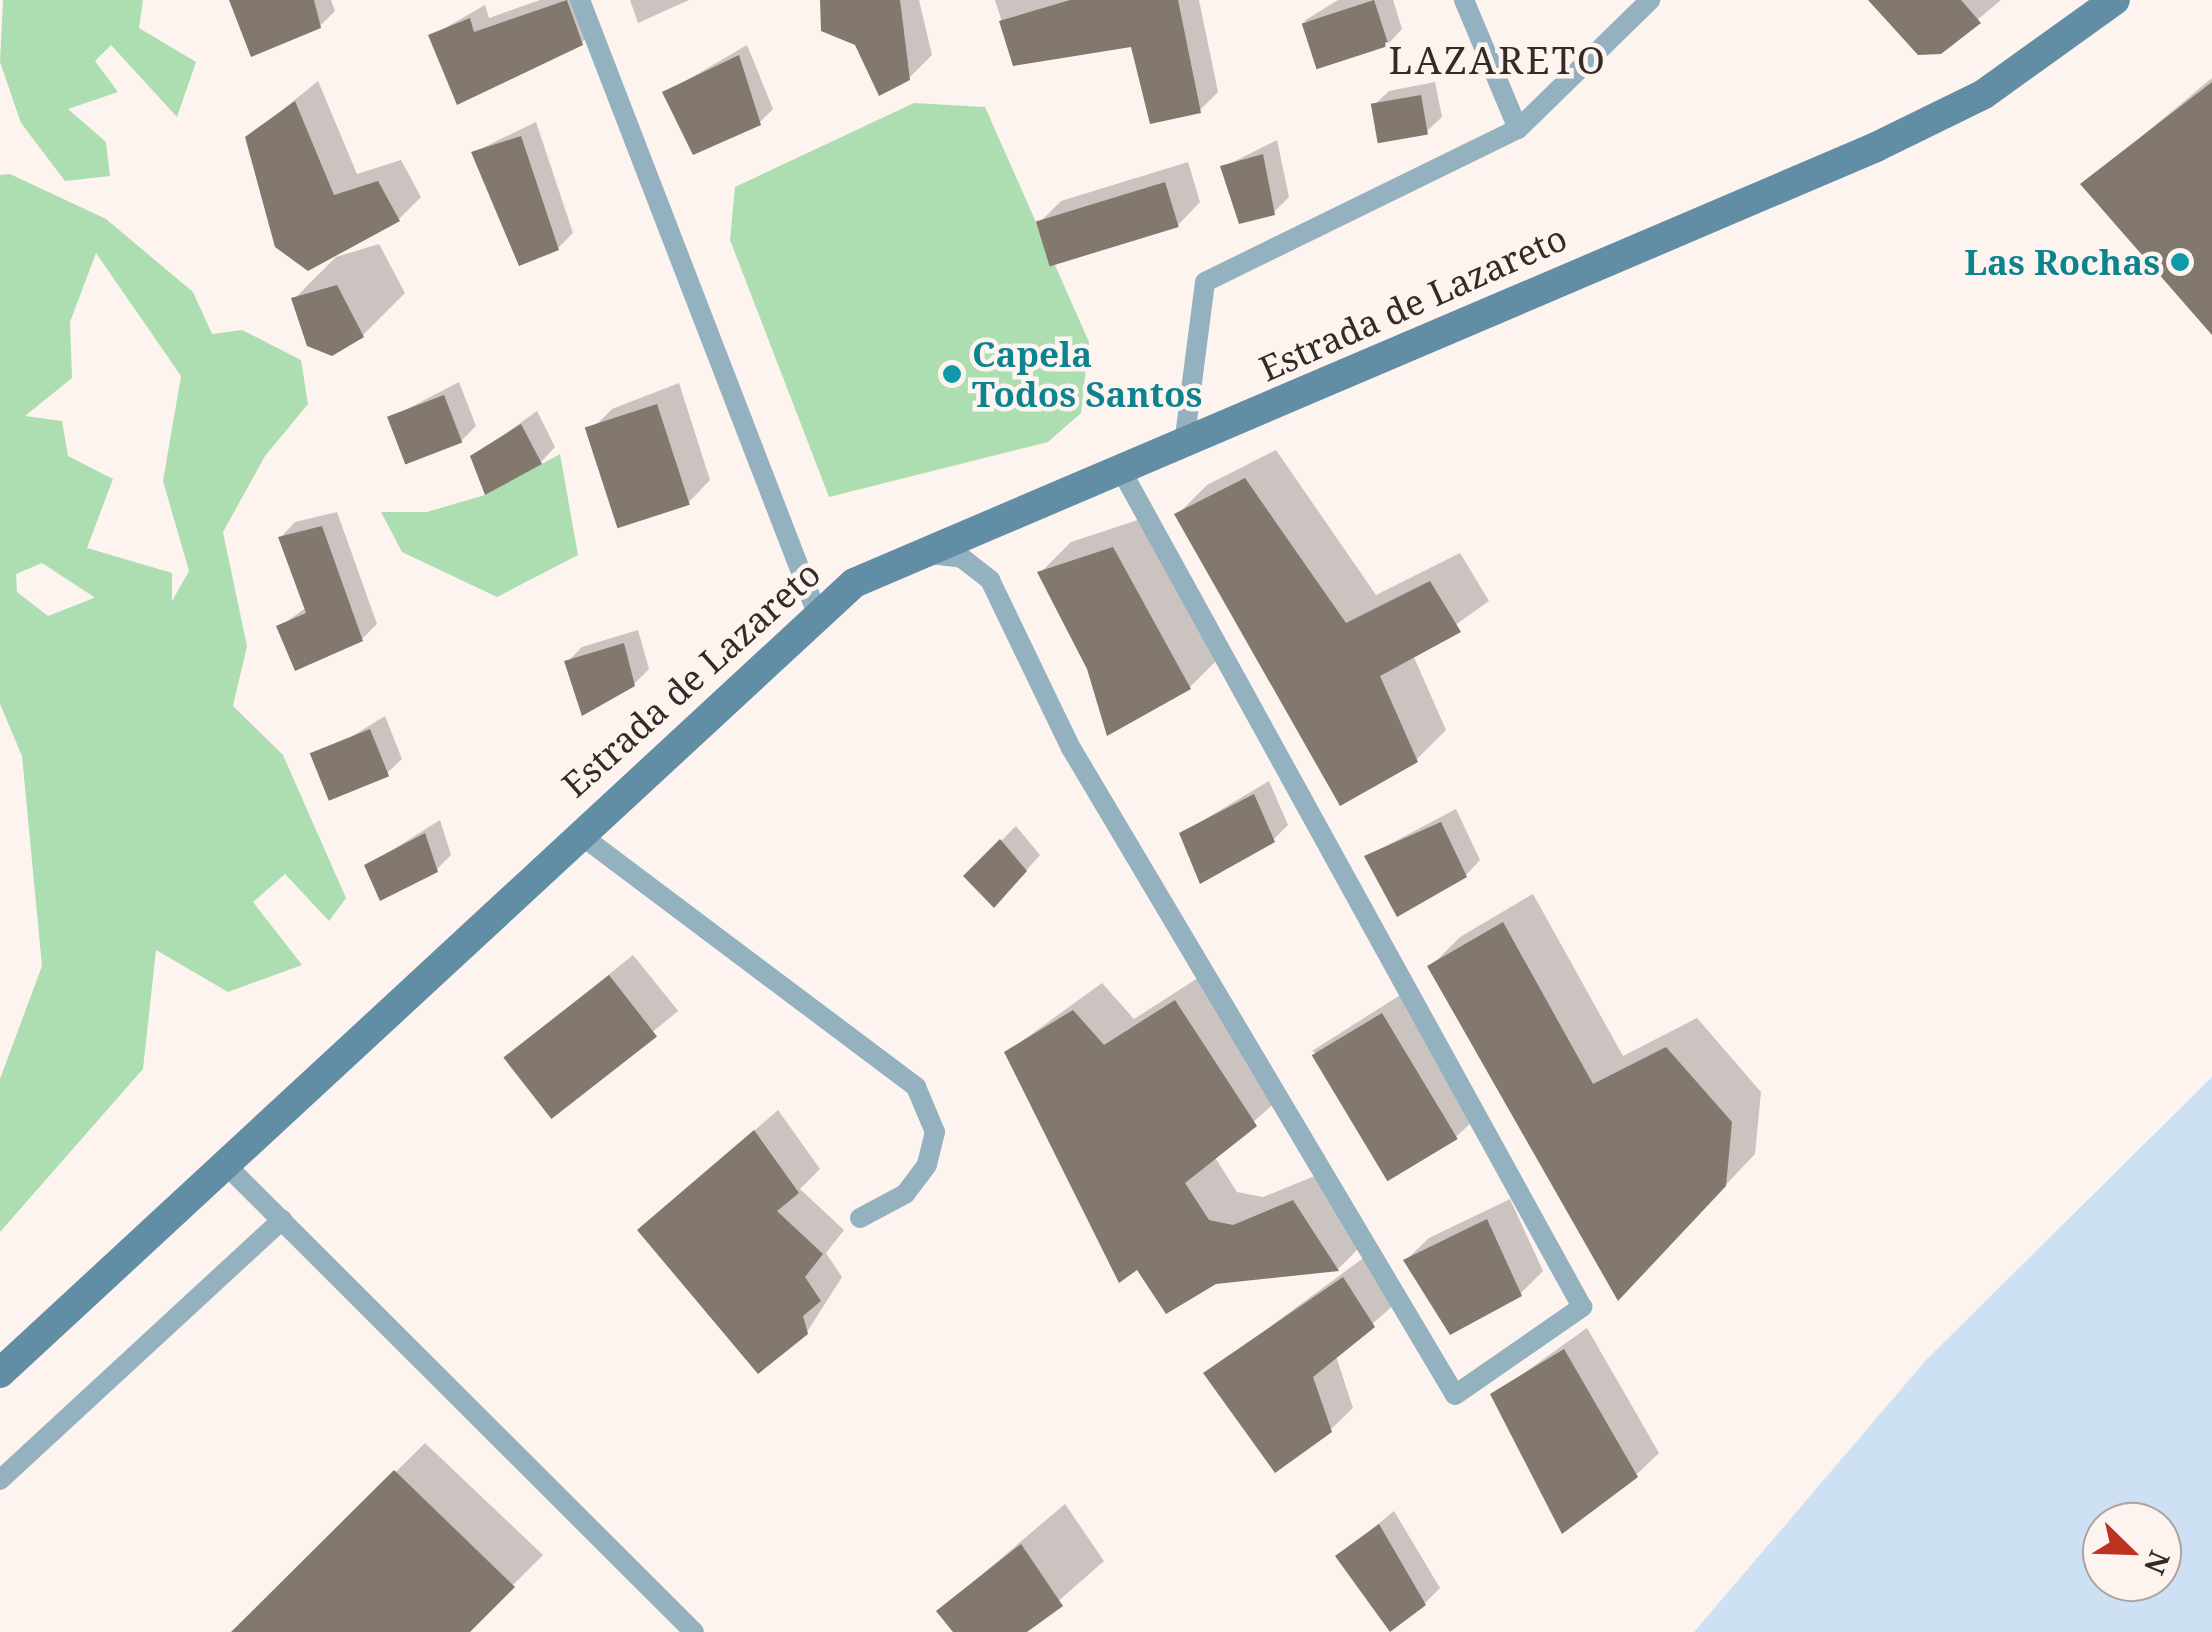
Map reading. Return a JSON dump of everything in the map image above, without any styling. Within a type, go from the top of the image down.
[{"type":"street","name":"Estrada de Lazareto","points":[[0,1373],[816,611],[921,554],[1876,147],[1984,94],[2115,0]]},
{"type":"lane","points":[[580,0],[816,611]]},
{"type":"lane","points":[[1464,0],[1518,129]]},
{"type":"lane","points":[[1184,444],[1205,282],[1518,129],[1650,0]]},
{"type":"lane","points":[[921,554],[962,558],[990,580],[1071,748],[1456,1396],[1582,1308],[1121,470]]},
{"type":"lane","points":[[578,832],[916,1086],[935,1132],[927,1166],[906,1194],[860,1218]]},
{"type":"lane","points":[[224,1164],[694,1632]]},
{"type":"lane","points":[[0,1480],[282,1220]]},
{"type":"green space","points":[[3,0],[143,0],[139,28],[196,62],[177,117],[111,45],[95,61],[118,92],[68,109],[106,142],[110,176],[65,181],[21,123],[0,62]]},
{"type":"green space","points":[[914,103],[985,107],[1089,342],[1081,413],[1048,442],[829,497],[730,240],[735,187]]},
{"type":"green space","points":[[10,174],[106,219],[193,292],[212,334],[242,330],[301,360],[308,404],[265,456],[223,532],[247,646],[233,706],[283,755],[346,898],[329,921],[285,874],[253,902],[302,965],[228,992],[156,950],[143,1069],[0,1232],[0,1079],[42,966],[22,756],[0,704],[0,175]],"holes":[[[96,253],[181,376],[163,481],[189,571],[172,601],[172,573],[87,548],[113,479],[68,456],[62,421],[25,416],[72,378],[70,322]],[[42,563],[94,597],[94,598],[48,616],[17,592],[16,574]]]},
{"type":"green space","points":[[560,454],[578,555],[497,597],[402,552],[381,512],[427,512],[485,495]]},
{"type":"water","points":[[2212,1077],[2212,1632],[1694,1632],[1926,1360]]},
{"type":"building","points":[[229,0],[314,0],[321,28],[251,57]]},
{"type":"building","points":[[567,0],[583,45],[457,105],[428,35],[470,18],[474,32]]},
{"type":"building","points":[[820,0],[900,0],[910,80],[879,96],[855,45],[821,31]]},
{"type":"building","points":[[1070,0],[1178,0],[1201,113],[1150,124],[1131,47],[1013,66],[999,21]]},
{"type":"building","points":[[1374,0],[1389,46],[1317,69],[1302,23]]},
{"type":"building","points":[[1868,0],[1961,0],[1981,23],[1941,54],[1918,55]]},
{"type":"building","points":[[739,55],[761,125],[693,155],[662,92]]},
{"type":"building","name":"Las Rochas","points":[[2212,82],[2212,335],[2080,184]]},
{"type":"building","points":[[1421,95],[1428,134],[1378,143],[1371,104]]},
{"type":"building","points":[[295,101],[334,195],[378,181],[400,221],[308,271],[275,247],[245,137]]},
{"type":"building","points":[[521,136],[559,250],[519,266],[471,152]]},
{"type":"building","points":[[1263,154],[1275,215],[1239,224],[1220,166]]},
{"type":"building","points":[[1165,182],[1179,227],[1050,266],[1036,221]]},
{"type":"building","points":[[337,285],[364,337],[332,356],[307,346],[291,298]]},
{"type":"building","points":[[444,395],[462,443],[405,464],[387,417]]},
{"type":"building","points":[[657,404],[690,505],[617,528],[585,427]]},
{"type":"building","points":[[521,424],[542,464],[485,495],[470,456]]},
{"type":"building","points":[[1245,478],[1346,623],[1430,581],[1461,632],[1380,676],[1418,762],[1340,806],[1174,514]]},
{"type":"building","points":[[322,526],[363,641],[295,671],[276,626],[306,613],[278,537]]},
{"type":"building","points":[[1113,547],[1191,689],[1107,736],[1087,669],[1037,572]]},
{"type":"building","points":[[624,643],[635,686],[582,716],[564,661]]},
{"type":"building","points":[[370,729],[389,776],[329,801],[310,753]]},
{"type":"building","points":[[1254,794],[1275,842],[1200,884],[1179,833]]},
{"type":"building","points":[[1441,822],[1467,877],[1397,917],[1364,856]]},
{"type":"building","points":[[425,833],[438,872],[380,901],[364,865]]},
{"type":"building","points":[[1000,839],[1027,871],[994,908],[963,876]]},
{"type":"building","points":[[1503,922],[1593,1084],[1666,1047],[1732,1122],[1726,1186],[1618,1301],[1427,966]]},
{"type":"building","points":[[609,975],[657,1036],[551,1119],[503,1057]]},
{"type":"building","points":[[1175,1000],[1257,1126],[1185,1183],[1209,1220],[1233,1225],[1293,1200],[1339,1271],[1216,1284],[1166,1314],[1137,1270],[1119,1283],[1004,1052],[1073,1010],[1104,1045]]},
{"type":"building","points":[[1382,1013],[1458,1139],[1387,1181],[1312,1055]]},
{"type":"building","points":[[754,1130],[799,1193],[777,1211],[823,1254],[805,1277],[821,1301],[803,1316],[808,1334],[758,1374],[637,1230]]},
{"type":"building","points":[[1487,1219],[1522,1296],[1450,1335],[1403,1260]]},
{"type":"building","points":[[1343,1277],[1375,1327],[1313,1377],[1332,1432],[1275,1473],[1203,1373]]},
{"type":"building","points":[[1564,1349],[1638,1477],[1562,1534],[1490,1394]]},
{"type":"building","points":[[394,1470],[515,1587],[470,1632],[231,1632]]},
{"type":"building","points":[[1379,1524],[1426,1605],[1390,1632],[1335,1556]]},
{"type":"building","points":[[1021,1544],[1063,1606],[1027,1632],[953,1632],[936,1611]]},
{"type":"place","name":"Las Rochas","points":[[2180,262]]},
{"type":"place","name":"Capela Todos Santos","points":[[952,374]]},
{"type":"district","name":"LAZARETO","points":[[1498,60]]}]
